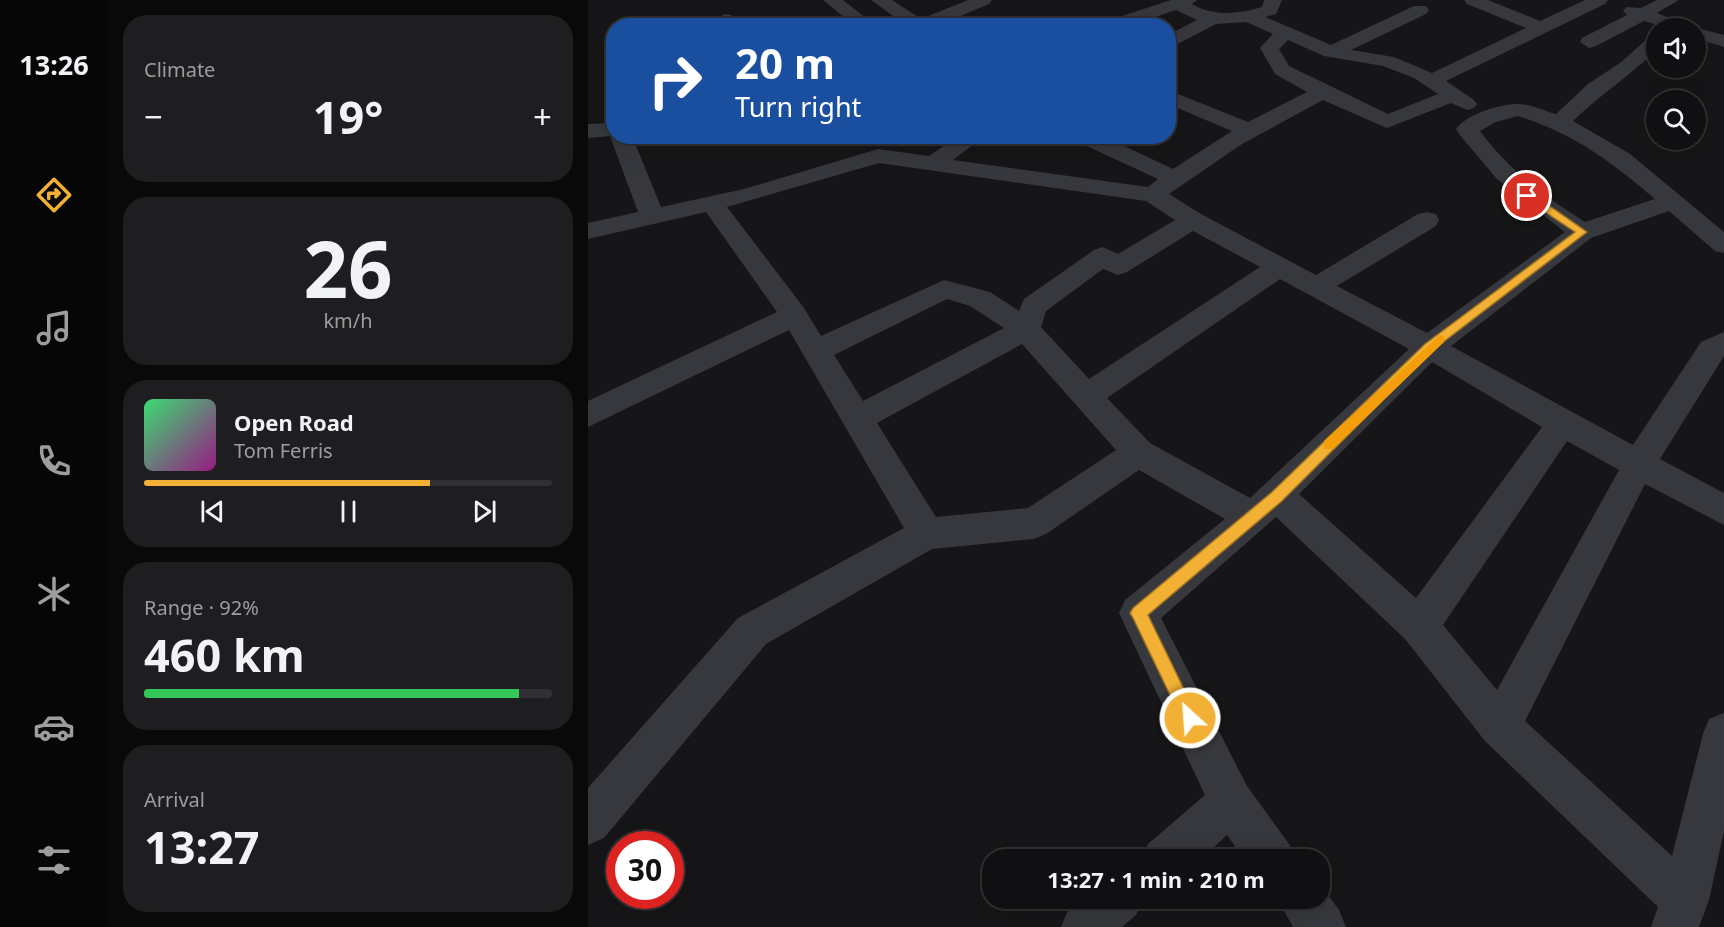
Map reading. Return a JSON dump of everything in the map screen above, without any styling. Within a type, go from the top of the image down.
[{"type":"street","points":[[832,0],[856,18]]},
{"type":"street","points":[[880,0],[908,18]]},
{"type":"street","points":[[931,18],[949,5],[983,0]]},
{"type":"street","points":[[1130,18],[1171,2],[1192,14],[1211,19],[1249,17],[1270,10],[1273,0]]},
{"type":"street","points":[[1331,52],[1420,10],[1396,0]]},
{"type":"street","points":[[1473,0],[1541,28]]},
{"type":"street","points":[[1431,81],[1600,0],[1652,18]]},
{"type":"street","points":[[1589,42],[1616,26],[1644,15],[1667,0]]},
{"type":"street","points":[[949,5],[970,18]]},
{"type":"street","points":[[1249,17],[1331,52],[1387,61],[1431,81],[1489,117]]},
{"type":"street","points":[[1176,39],[1211,19]]},
{"type":"street","points":[[1285,33],[1269,48],[1282,70],[1387,122],[1453,95]]},
{"type":"street","points":[[1706,35],[1724,41]]},
{"type":"street","points":[[1560,122],[1595,87],[1628,67],[1646,50]]},
{"type":"street","points":[[1153,195],[1174,178],[1248,130],[1323,92]]},
{"type":"street","points":[[1176,99],[1248,130]]},
{"type":"street","points":[[1582,232],[1527,196],[1483,152],[1467,129],[1489,117],[1519,110],[1560,122],[1623,159],[1724,245]]},
{"type":"street","points":[[588,131],[606,130]]},
{"type":"street","points":[[624,144],[652,216]]},
{"type":"street","points":[[931,165],[961,144]]},
{"type":"street","points":[[1101,144],[1174,178]]},
{"type":"street","points":[[588,231],[748,195],[869,149],[931,165],[1153,195],[1192,220],[1279,267],[1319,285],[1562,423],[1724,510]]},
{"type":"street","points":[[1265,849],[1231,802],[1138,613],[1265,507],[1429,347],[1582,232],[1671,202]]},
{"type":"street","points":[[712,204],[794,315],[927,534]]},
{"type":"street","points":[[857,419],[1026,329],[1034,306],[1103,256],[1118,266],[1192,220]]},
{"type":"street","points":[[1319,285],[1427,220]]},
{"type":"street","points":[[1085,397],[1279,267]]},
{"type":"street","points":[[816,351],[944,289],[980,299],[1026,329],[1138,453],[1265,507],[1419,626],[1500,726],[1680,914]]},
{"type":"street","points":[[588,415],[794,315]]},
{"type":"street","points":[[1500,726],[1640,464],[1711,350],[1724,343]]},
{"type":"street","points":[[1419,626],[1562,423]]},
{"type":"street","points":[[588,822],[752,631],[927,534],[1034,523],[1138,453]]},
{"type":"street","points":[[1680,914],[1724,735]]},
{"type":"street","points":[[1177,849],[1231,802]]},
{"type":"street","points":[[1085,927],[1106,909]]},
{"type":"street","points":[[1309,909],[1322,927]]},
{"type":"slow traffic","points":[[1329,445],[1429,347],[1440,339]]},
{"type":"route","points":[[1190,718],[1138,613],[1277,496],[1429,347],[1582,232],[1527,196]]}]
